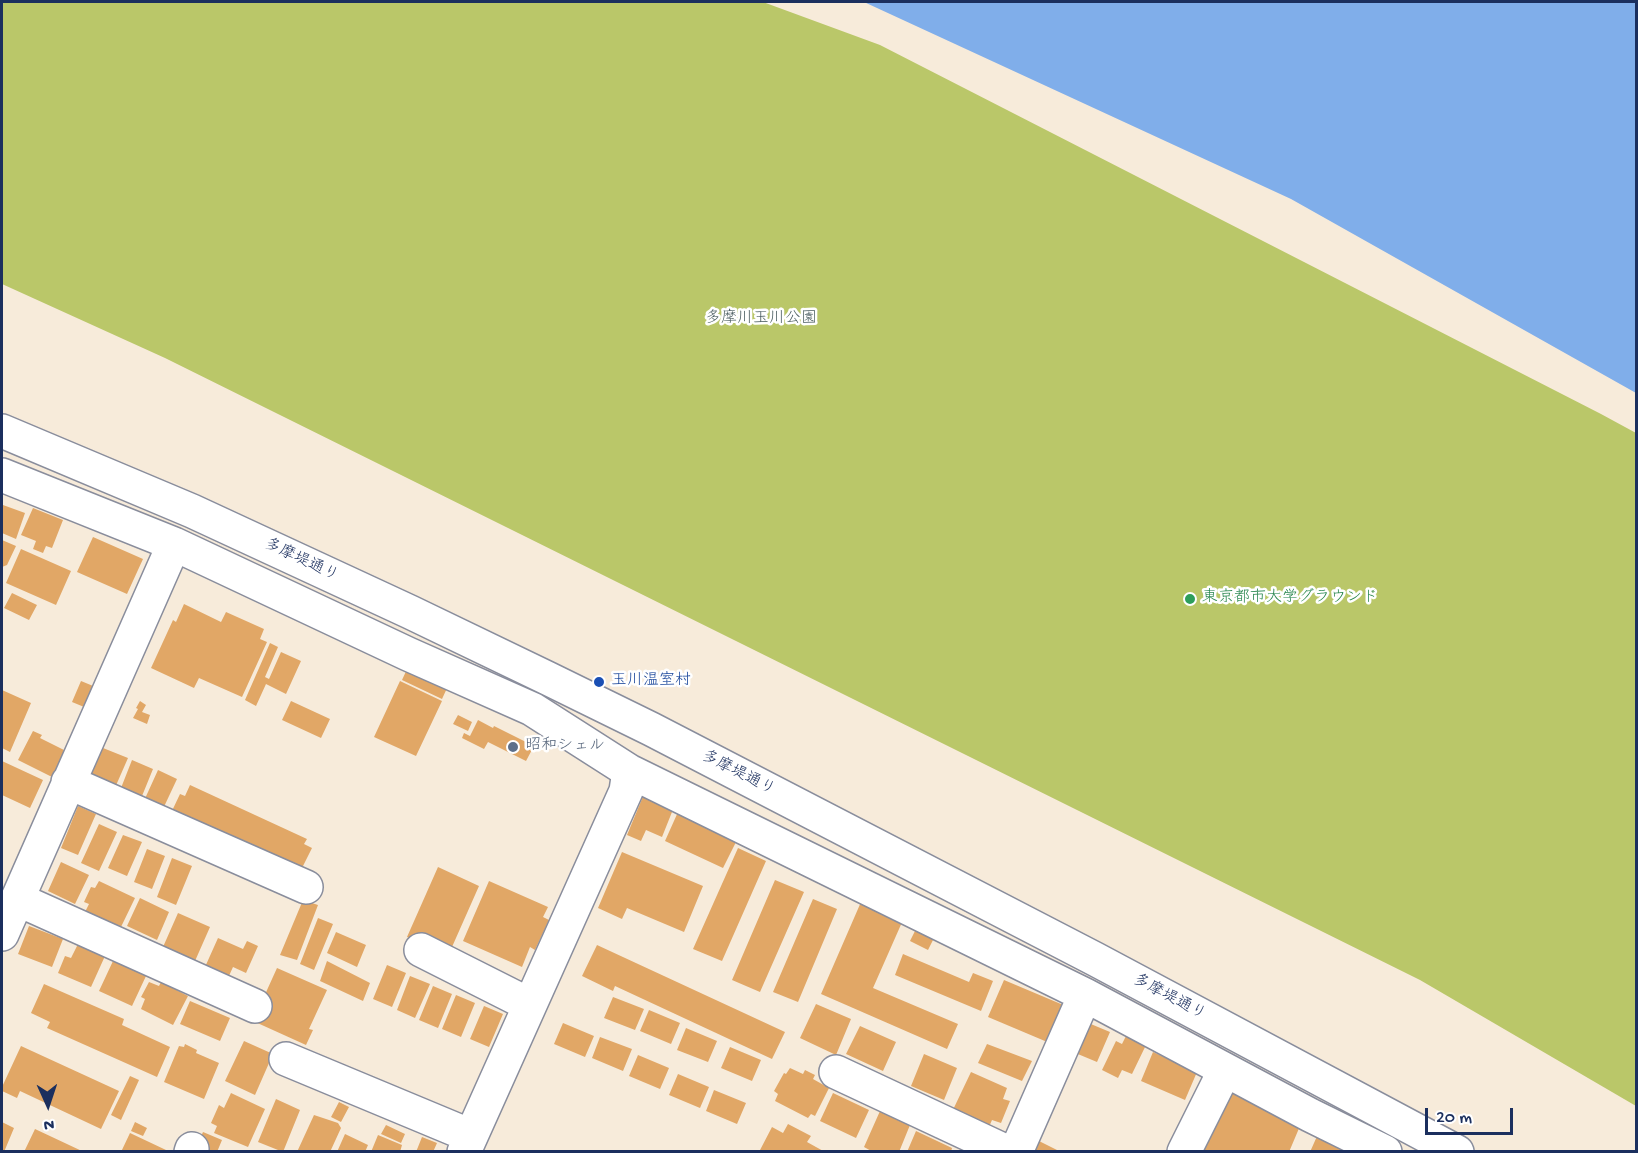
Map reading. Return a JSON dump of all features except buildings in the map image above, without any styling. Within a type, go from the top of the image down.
[{"type":"street","name":"多摩堤通り","points":[[2,431],[192,511],[410,612],[651,729],[1084,953],[1447,1149]]},
{"type":"street","points":[[2,475],[174,544],[408,654],[532,709],[629,771],[1085,995],[1310,1115],[1385,1152]]},
{"type":"street","points":[[2,934],[174,544]]},
{"type":"street","points":[[532,709],[547,678]]},
{"type":"street","points":[[286,1059],[468,1144],[626,790],[629,771]]},
{"type":"street","points":[[68,783],[306,887]]},
{"type":"street","points":[[17,899],[255,1006]]},
{"type":"street","points":[[421,950],[530,1005]]},
{"type":"street","points":[[1016,1152],[1085,995]]},
{"type":"street","points":[[1184,1152],[1225,1070]]},
{"type":"street","points":[[836,1072],[1007,1152]]},
{"type":"green space","name":"多摩川玉川公園","points":[[2,2],[763,2],[880,45],[1636,433],[1636,1106],[1420,980],[165,358],[2,284]]},
{"type":"water","points":[[864,2],[1636,2],[1636,393],[1291,199]]},
{"type":"place","name":"東京都市大学グラウンド","points":[[1190,599]]},
{"type":"place","name":"玉川温室村","points":[[599,682]]},
{"type":"place","name":"昭和シェル","points":[[513,747]]}]
